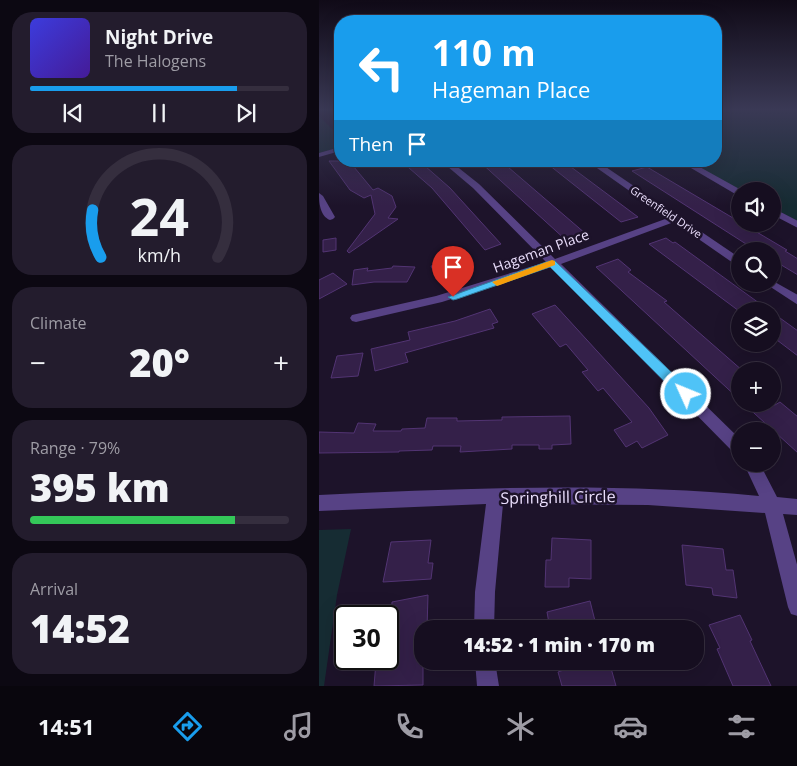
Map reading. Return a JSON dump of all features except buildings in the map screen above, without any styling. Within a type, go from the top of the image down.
[{"type":"street","points":[[319,155],[334,151]]},
{"type":"street","points":[[452,167],[476,186],[731,440]]},
{"type":"street","name":"Greenfield Drive","points":[[600,167],[731,257]]},
{"type":"street","points":[[694,167],[731,188]]},
{"type":"street","points":[[319,196],[329,217]]},
{"type":"street","points":[[781,216],[797,225]]},
{"type":"street","name":"Hageman Place","points":[[356,318],[415,307],[467,293],[675,218]]},
{"type":"street","points":[[781,291],[797,302]]},
{"type":"street","points":[[756,472],[772,505],[797,607]]},
{"type":"street","name":"Springhill Circle","points":[[319,503],[398,499],[579,496],[648,497],[797,507]]},
{"type":"street","points":[[484,620],[485,592],[495,498]]},
{"type":"street","points":[[486,670],[488,686]]},
{"type":"shaded area","points":[[319,142],[334,142],[334,149],[319,153]]},
{"type":"shaded area","points":[[722,142],[797,142],[797,221],[781,212],[781,182],[731,182],[731,185],[699,167],[722,167]]},
{"type":"shaded area","points":[[351,529],[336,605],[334,605],[324,686],[319,686],[319,530]]},
{"type":"slow traffic","points":[[497,282],[552,263]]},
{"type":"route","points":[[453,297],[552,263],[686,394]]}]
